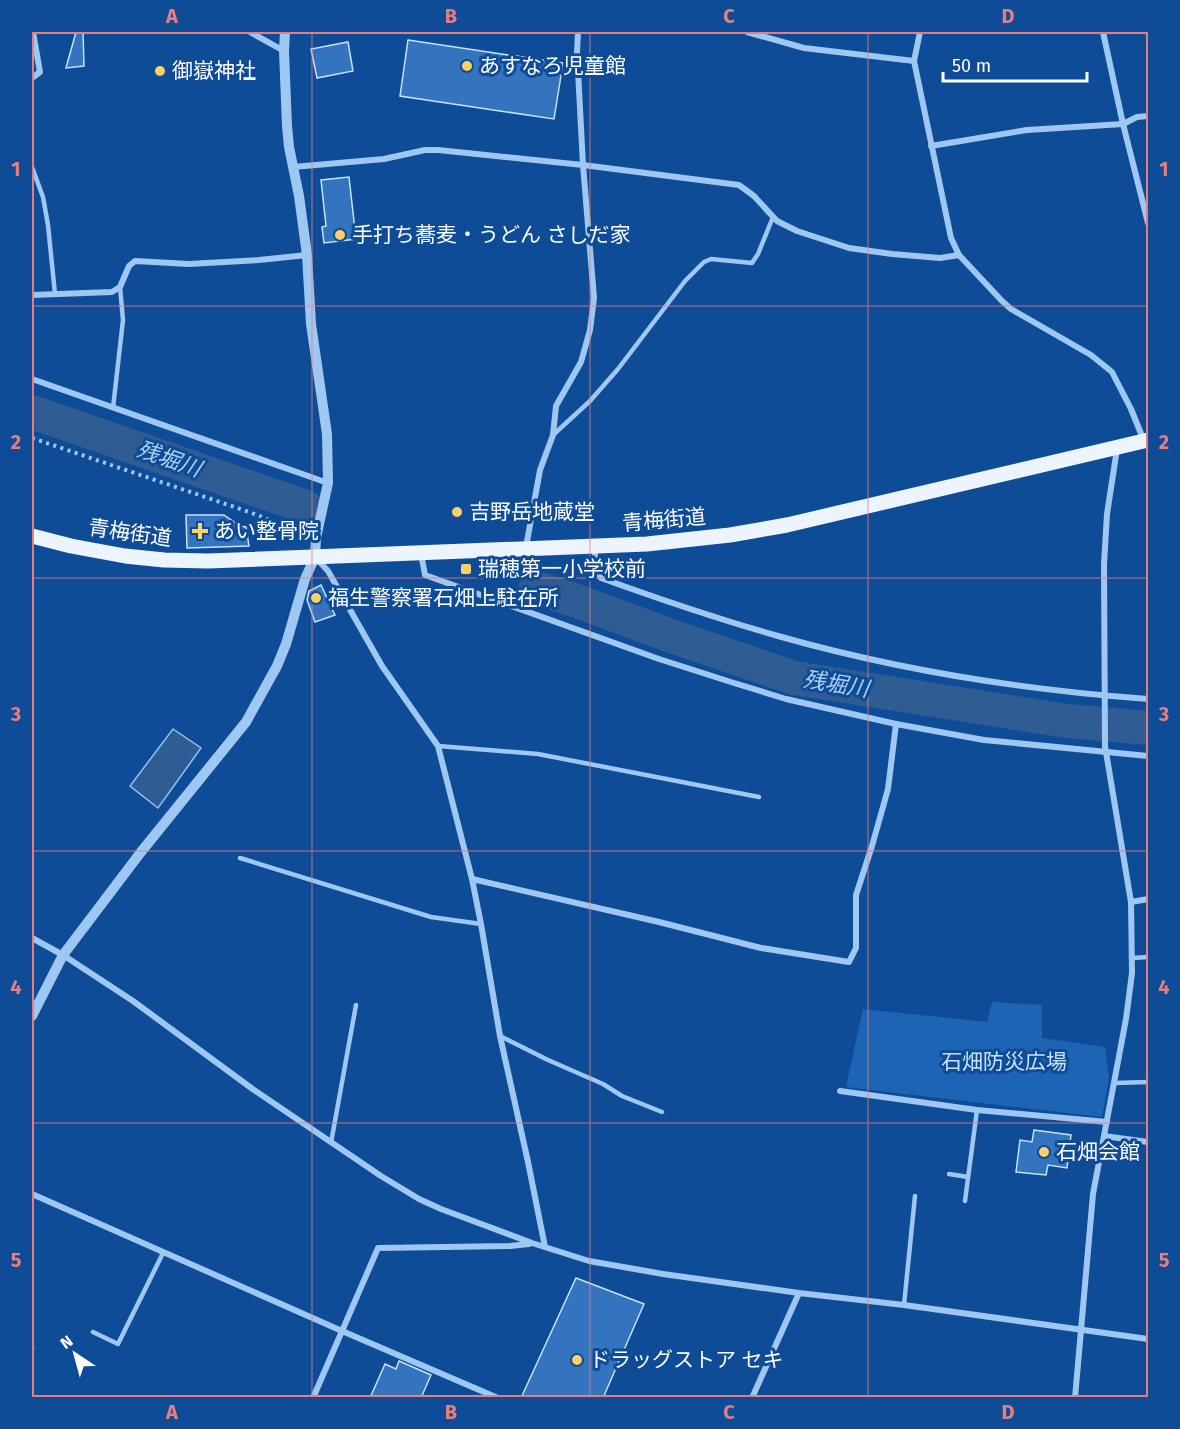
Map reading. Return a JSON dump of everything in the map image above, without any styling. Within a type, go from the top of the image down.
[{"type":"main road","name":"青梅街道","points":[[32,536],[125,556],[208,561],[647,544],[698,540],[759,531],[1146,440]]},
{"type":"street","points":[[32,78],[40,72],[33,32]]},
{"type":"street","points":[[250,32],[284,51]]},
{"type":"street","points":[[32,1016],[63,956],[141,852],[246,722],[277,666],[286,644],[305,579],[315,557],[316,538],[328,483],[327,434],[311,324],[307,255],[287,126],[285,32]]},
{"type":"street","points":[[526,548],[540,471],[552,435],[556,406],[581,362],[590,330],[594,298],[583,165],[578,32]]},
{"type":"street","points":[[747,32],[804,48],[914,61]]},
{"type":"street","points":[[920,32],[914,61],[951,238],[959,255],[1011,309],[1091,355],[1112,372],[1146,440]]},
{"type":"street","points":[[1103,32],[1123,124],[1149,224]]},
{"type":"street","points":[[931,146],[1027,130],[1123,124],[1137,117],[1149,116]]},
{"type":"street","points":[[293,168],[384,159],[425,150],[438,150],[583,165],[739,185],[754,196],[777,221],[797,231],[849,248],[940,258],[959,255]]},
{"type":"street","points":[[32,295],[112,292],[120,287],[129,266],[135,261],[189,264],[307,255]]},
{"type":"street","points":[[32,379],[328,483]]},
{"type":"street","points":[[1075,1398],[1093,1194],[1126,1019],[1132,973],[1131,902],[1105,749],[1104,564],[1107,514],[1118,447]]},
{"type":"street","points":[[595,546],[595,571],[601,578],[693,611],[823,648],[961,677],[1105,698],[1149,699]]},
{"type":"street","points":[[420,553],[425,575],[648,655],[786,699],[896,724],[984,740],[1105,749],[1149,756]]},
{"type":"street","points":[[315,557],[328,571],[382,666],[438,746],[482,924],[500,1036],[545,1247]]},
{"type":"street","points":[[472,879],[761,948],[849,962],[856,948],[856,895],[888,789],[896,724]]},
{"type":"street","points":[[1131,902],[1149,899]]},
{"type":"street","points":[[32,938],[133,1001],[254,1090],[381,1176],[419,1199],[441,1209],[532,1243],[589,1261],[663,1274],[1149,1339]]},
{"type":"street","points":[[840,1092],[977,1110],[1107,1122]]},
{"type":"street","points":[[1104,1136],[1149,1142]]},
{"type":"street","points":[[32,1194],[498,1398]]},
{"type":"street","points":[[313,1398],[378,1248],[510,1246],[532,1243]]},
{"type":"street","points":[[752,1398],[799,1293]]},
{"type":"lane","points":[[32,167],[43,197],[55,294]]},
{"type":"lane","points":[[552,435],[590,401],[618,369],[685,281],[704,262],[711,259],[752,263],[773,217]]},
{"type":"lane","points":[[113,408],[123,320],[120,287]]},
{"type":"lane","points":[[438,746],[538,754],[759,797]]},
{"type":"lane","points":[[240,858],[431,917],[482,924]]},
{"type":"lane","points":[[1132,958],[1149,957]]},
{"type":"lane","points":[[331,1143],[356,1005]]},
{"type":"lane","points":[[500,1036],[603,1084],[622,1096],[662,1112]]},
{"type":"lane","points":[[1114,1083],[1149,1082]]},
{"type":"lane","points":[[965,1200],[977,1110]]},
{"type":"lane","points":[[949,1174],[968,1177]]},
{"type":"lane","points":[[904,1305],[915,1196]]},
{"type":"lane","points":[[93,1332],[118,1344],[163,1253]]},
{"type":"path","points":[[32,438],[252,513],[316,538]]},
{"type":"green space","name":"石畑防災広場","points":[[992,1002],[1042,1005],[1042,1038],[1105,1047],[1109,1078],[1102,1117],[846,1087],[863,1009],[987,1022]]},
{"type":"shaded area","points":[[173,729],[201,748],[158,808],[130,786]]},
{"type":"building","points":[[76,32],[83,32],[84,66],[66,68]]},
{"type":"building","points":[[408,40],[563,63],[554,119],[400,96]]},
{"type":"building","points":[[348,42],[353,71],[317,78],[311,49]]},
{"type":"building","points":[[349,177],[356,239],[324,243],[322,227],[326,226],[321,180]]},
{"type":"building","points":[[186,515],[224,515],[240,526],[246,527],[249,546],[187,548]]},
{"type":"building","points":[[321,585],[335,615],[315,622],[307,600],[309,591]]},
{"type":"building","points":[[1034,1130],[1071,1135],[1067,1168],[1048,1165],[1046,1175],[1016,1172],[1020,1140],[1032,1142]]},
{"type":"building","points":[[576,1278],[644,1304],[603,1398],[521,1398]]},
{"type":"building","points":[[399,1361],[431,1375],[421,1398],[370,1398],[385,1364],[396,1369]]},
{"type":"waterway","name":"残堀川","points":[[32,412],[306,507]]},
{"type":"waterway","name":"残堀川","points":[[536,588],[794,678],[1067,721],[1148,728]]},
{"type":"place","name":"あすなろ児童館","points":[[467,66]]},
{"type":"place","name":"御嶽神社","points":[[160,71]]},
{"type":"place","name":"手打ち蕎麦・うどん さしだ家","points":[[340,235]]},
{"type":"place","name":"吉野岳地蔵堂","points":[[457,512]]},
{"type":"place","name":"あい整骨院","points":[[200,531]]},
{"type":"place","name":"瑞穂第一小学校前","points":[[466,569]]},
{"type":"place","name":"福生警察署石畑上駐在所","points":[[316,598]]},
{"type":"place","name":"石畑会館","points":[[1044,1152]]},
{"type":"place","name":"ドラッグストア セキ","points":[[577,1360]]}]
